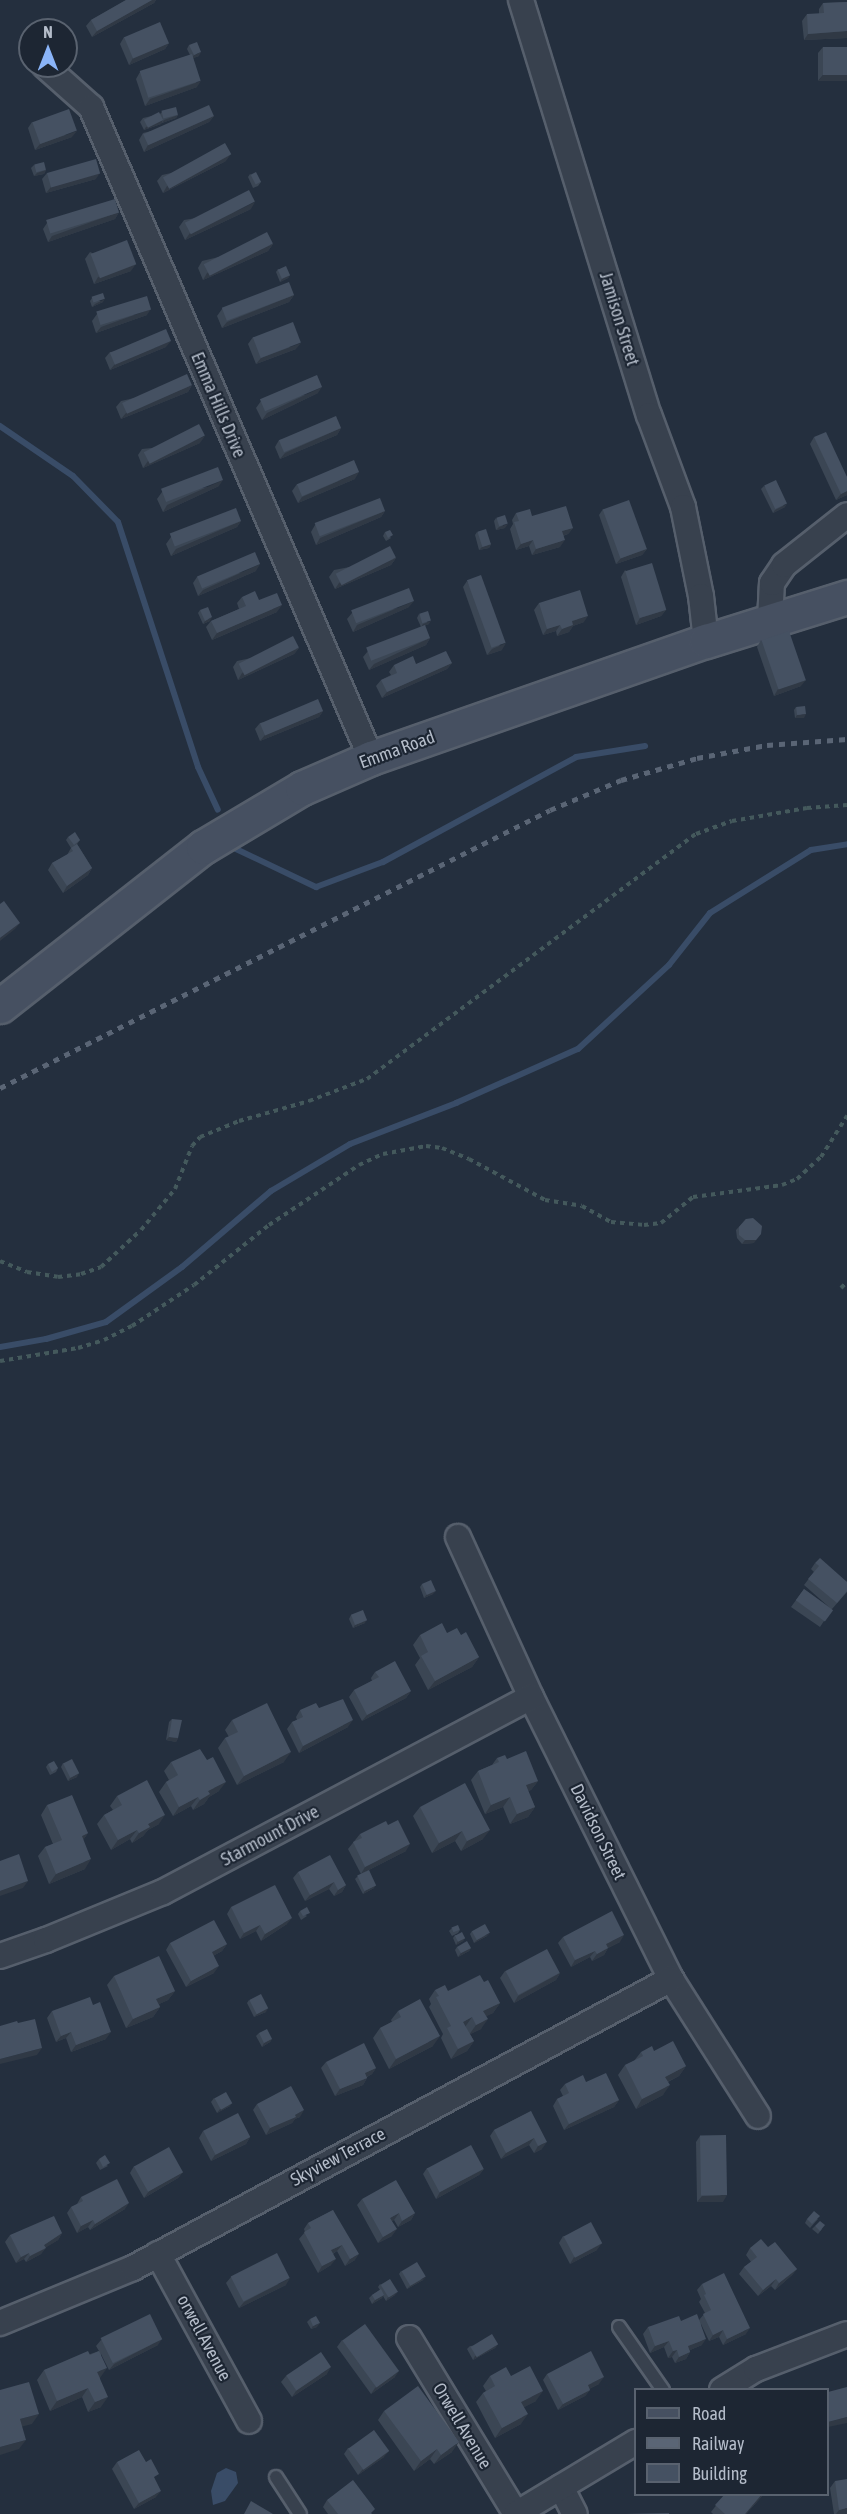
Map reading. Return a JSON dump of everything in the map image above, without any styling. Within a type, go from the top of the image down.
[{"type":"street","name":"Jamison Street","points":[[521,0],[649,415],[683,507],[701,596],[706,641]]},
{"type":"street","name":"Emma Hills Drive","points":[[58,78],[91,107],[371,758]]},
{"type":"street","points":[[770,620],[772,583],[784,565],[847,514]]},
{"type":"street","name":"Emma Road","points":[[0,1006],[203,847],[302,788],[371,758],[706,641],[847,597]]},
{"type":"street","name":"Davidson Street","points":[[458,1536],[531,1697],[671,1979],[758,2116]]},
{"type":"street","name":"Starmount Drive","points":[[0,1956],[163,1892],[531,1697]]},
{"type":"street","name":"Skyview Terrace","points":[[0,2323],[133,2268],[671,1979]]},
{"type":"street","name":"orwell Avenue","points":[[158,2254],[249,2421]]},
{"type":"street","points":[[725,2388],[756,2369],[847,2334]]},
{"type":"street","name":"Orwell Avenue","points":[[409,2338],[516,2514]]},
{"type":"street","points":[[516,2514],[634,2443]]},
{"type":"street","points":[[561,2487],[574,2514]]},
{"type":"lane","points":[[619,2327],[662,2388]]},
{"type":"lane","points":[[276,2477],[300,2514]]},
{"type":"path","points":[[0,1261],[27,1272],[58,1277],[81,1274],[101,1266],[141,1230],[175,1189],[192,1146],[200,1137],[239,1121],[336,1092],[367,1079],[696,834],[732,821],[807,808],[847,805]]},
{"type":"path","points":[[0,1361],[78,1348],[132,1326],[185,1291],[269,1225],[304,1204],[359,1164],[382,1154],[426,1146],[442,1148],[469,1159],[545,1200],[582,1206],[611,1222],[644,1225],[661,1223],[693,1197],[782,1185],[797,1179],[821,1157],[847,1116]]},
{"type":"path","points":[[841,1288],[847,1282]]},
{"type":"water","points":[[226,2468],[236,2472],[238,2483],[225,2501],[213,2505],[211,2491],[217,2473]]},
{"type":"building","points":[[126,0],[152,0],[97,31],[91,20]]},
{"type":"building","points":[[847,2],[847,31],[808,34],[807,14],[824,13],[823,3]]},
{"type":"building","points":[[160,22],[169,43],[133,58],[124,37]]},
{"type":"building","points":[[197,42],[201,52],[194,55],[189,45]]},
{"type":"building","points":[[823,47],[847,47],[847,75],[823,75]]},
{"type":"building","points":[[192,54],[201,81],[148,98],[140,71]]},
{"type":"building","points":[[209,105],[214,116],[148,145],[143,134]]},
{"type":"building","points":[[176,107],[178,115],[163,118],[161,111]]},
{"type":"building","points":[[69,109],[77,131],[40,144],[32,122]]},
{"type":"building","points":[[159,112],[163,120],[148,128],[144,120]]},
{"type":"building","points":[[225,143],[231,154],[169,189],[163,177]]},
{"type":"building","points":[[96,159],[100,173],[51,187],[47,173]]},
{"type":"building","points":[[44,162],[46,170],[36,172],[34,164]]},
{"type":"building","points":[[256,172],[261,182],[256,185],[251,175]]},
{"type":"building","points":[[249,190],[255,202],[191,234],[185,223]]},
{"type":"building","points":[[115,199],[119,212],[50,233],[46,220]]},
{"type":"building","points":[[267,232],[273,244],[210,276],[204,264]]},
{"type":"building","points":[[127,240],[136,264],[100,278],[91,254]]},
{"type":"building","points":[[286,266],[290,275],[282,279],[278,270]]},
{"type":"building","points":[[289,282],[294,295],[227,321],[222,308]]},
{"type":"building","points":[[103,293],[105,299],[93,302],[92,297]]},
{"type":"building","points":[[147,296],[151,309],[100,325],[96,311]]},
{"type":"building","points":[[293,322],[301,343],[261,358],[253,337]]},
{"type":"building","points":[[166,329],[171,341],[115,365],[110,353]]},
{"type":"building","points":[[187,374],[192,385],[127,414],[122,403]]},
{"type":"building","points":[[317,375],[322,387],[265,411],[260,399]]},
{"type":"building","points":[[336,416],[341,428],[284,452],[279,440]]},
{"type":"building","points":[[199,424],[205,436],[150,464],[144,452]]},
{"type":"building","points":[[826,432],[847,477],[847,491],[841,494],[814,437]]},
{"type":"building","points":[[354,460],[359,472],[302,496],[297,484]]},
{"type":"building","points":[[218,467],[223,480],[166,502],[161,489]]},
{"type":"building","points":[[776,480],[787,504],[775,509],[764,485]]},
{"type":"building","points":[[380,498],[385,511],[320,536],[315,523]]},
{"type":"building","points":[[629,500],[647,549],[620,558],[603,510]]},
{"type":"building","points":[[566,506],[573,528],[562,531],[565,540],[536,549],[533,540],[521,544],[514,522],[519,521],[516,513],[530,509],[532,516]]},
{"type":"building","points":[[236,508],[241,521],[175,547],[170,533]]},
{"type":"building","points":[[505,515],[508,524],[499,526],[496,518]]},
{"type":"building","points":[[486,529],[491,544],[482,547],[477,532]]},
{"type":"building","points":[[390,530],[393,535],[388,538],[385,532]]},
{"type":"building","points":[[390,546],[396,558],[342,585],[336,574]]},
{"type":"building","points":[[255,552],[260,564],[202,589],[197,577]]},
{"type":"building","points":[[652,563],[666,610],[640,618],[625,571]]},
{"type":"building","points":[[481,575],[506,643],[492,648],[467,580]]},
{"type":"building","points":[[409,588],[414,601],[356,623],[351,610]]},
{"type":"building","points":[[580,590],[588,616],[572,621],[573,625],[562,629],[560,625],[547,629],[539,603]]},
{"type":"building","points":[[255,591],[259,600],[277,593],[282,605],[217,633],[211,621],[246,606],[242,597]]},
{"type":"building","points":[[208,607],[212,617],[205,621],[200,610]]},
{"type":"building","points":[[428,611],[431,621],[422,623],[419,614]]},
{"type":"building","points":[[425,625],[430,638],[371,661],[366,648]]},
{"type":"building","points":[[789,631],[806,680],[779,690],[762,640]]},
{"type":"building","points":[[293,636],[299,648],[245,675],[239,664]]},
{"type":"building","points":[[446,651],[452,663],[387,692],[381,680],[397,673],[394,665],[413,656],[416,664]]},
{"type":"building","points":[[318,699],[323,711],[265,736],[260,724]]},
{"type":"building","points":[[805,706],[806,714],[797,715],[796,707]]},
{"type":"building","points":[[75,832],[80,840],[74,845],[68,837]]},
{"type":"building","points":[[77,844],[92,868],[67,886],[52,863],[73,851],[71,848]]},
{"type":"building","points":[[4,901],[20,923],[0,938],[0,904]]},
{"type":"building","points":[[753,1218],[762,1226],[761,1234],[756,1240],[745,1240],[739,1235],[739,1227],[746,1219]]},
{"type":"building","points":[[820,1558],[847,1582],[847,1591],[837,1603],[808,1579],[819,1566],[815,1563]]},
{"type":"building","points":[[431,1580],[436,1591],[427,1595],[422,1584]]},
{"type":"building","points":[[804,1589],[833,1610],[825,1621],[796,1600]]},
{"type":"building","points":[[363,1610],[367,1620],[355,1625],[351,1615]]},
{"type":"building","points":[[442,1623],[447,1633],[457,1628],[461,1635],[466,1632],[479,1657],[435,1681],[421,1656],[428,1652],[420,1635]]},
{"type":"building","points":[[395,1661],[411,1691],[367,1715],[354,1690],[379,1677],[375,1672]]},
{"type":"building","points":[[343,1699],[353,1720],[303,1746],[292,1722],[303,1717],[300,1710],[316,1703],[319,1708]]},
{"type":"building","points":[[267,1703],[291,1752],[244,1776],[225,1738],[238,1732],[232,1720]]},
{"type":"building","points":[[172,1719],[182,1720],[178,1738],[169,1737]]},
{"type":"building","points":[[200,1749],[207,1760],[213,1757],[226,1782],[208,1791],[210,1794],[200,1800],[198,1797],[179,1807],[166,1782],[178,1775],[171,1762]]},
{"type":"building","points":[[526,1751],[538,1781],[526,1785],[535,1807],[517,1814],[510,1797],[491,1805],[478,1771],[499,1762],[497,1758],[505,1755],[507,1759]]},
{"type":"building","points":[[72,1759],[79,1773],[70,1778],[63,1764]]},
{"type":"building","points":[[54,1761],[58,1768],[52,1772],[48,1764]]},
{"type":"building","points":[[147,1780],[165,1815],[148,1824],[150,1827],[139,1833],[137,1830],[118,1840],[104,1815],[122,1805],[117,1796]]},
{"type":"building","points":[[465,1783],[490,1830],[467,1841],[462,1831],[439,1843],[420,1807]]},
{"type":"building","points":[[72,1795],[88,1833],[82,1836],[91,1859],[56,1874],[45,1847],[62,1840],[47,1805]]},
{"type":"building","points":[[398,1820],[410,1844],[365,1867],[353,1842],[362,1838],[360,1834],[386,1821],[388,1825]]},
{"type":"building","points":[[19,1854],[28,1881],[0,1891],[0,1861]]},
{"type":"building","points":[[330,1855],[346,1885],[338,1890],[334,1882],[310,1895],[298,1872]]},
{"type":"building","points":[[369,1870],[376,1885],[364,1891],[357,1875]]},
{"type":"building","points":[[275,1885],[292,1918],[265,1934],[260,1925],[244,1933],[231,1907]]},
{"type":"building","points":[[307,1907],[310,1913],[303,1916],[300,1911]]},
{"type":"building","points":[[612,1911],[624,1935],[606,1944],[608,1948],[597,1954],[595,1951],[575,1960],[563,1937]]},
{"type":"building","points":[[214,1920],[227,1944],[212,1952],[219,1966],[191,1981],[170,1943]]},
{"type":"building","points":[[485,1924],[490,1933],[477,1940],[472,1931]]},
{"type":"building","points":[[458,1925],[460,1930],[453,1932],[452,1928]]},
{"type":"building","points":[[462,1932],[465,1938],[458,1942],[455,1936]]},
{"type":"building","points":[[467,1941],[471,1948],[461,1953],[457,1947]]},
{"type":"building","points":[[547,1949],[560,1973],[518,1995],[506,1971]]},
{"type":"building","points":[[159,1956],[175,1991],[156,1999],[160,2007],[133,2019],[114,1976]]},
{"type":"building","points":[[480,1975],[484,1982],[488,1980],[500,2003],[483,2011],[488,2019],[476,2025],[472,2017],[463,2022],[474,2041],[458,2049],[447,2028],[451,2026],[436,1997],[439,1996],[435,1990],[445,1985],[448,1991]]},
{"type":"building","points":[[261,1994],[268,2008],[257,2014],[249,2000]]},
{"type":"building","points":[[90,1997],[93,2005],[100,2002],[111,2032],[76,2045],[71,2032],[61,2036],[52,2011]]},
{"type":"building","points":[[420,1999],[440,2036],[396,2059],[380,2028],[401,2017],[398,2011]]},
{"type":"building","points":[[35,2019],[42,2048],[0,2059],[0,2026]]},
{"type":"building","points":[[267,2029],[272,2039],[264,2043],[259,2033]]},
{"type":"building","points":[[673,2041],[686,2066],[665,2077],[670,2085],[642,2099],[625,2065],[643,2056],[641,2052],[652,2046],[654,2051]]},
{"type":"building","points":[[364,2043],[376,2068],[365,2073],[367,2078],[340,2089],[326,2062]]},
{"type":"building","points":[[606,2073],[619,2100],[569,2124],[557,2099],[569,2093],[565,2084],[583,2075],[586,2082]]},
{"type":"building","points":[[291,2086],[304,2110],[295,2115],[296,2117],[270,2128],[257,2104]]},
{"type":"building","points":[[226,2092],[232,2103],[221,2110],[215,2098]]},
{"type":"building","points":[[531,2111],[547,2142],[538,2146],[534,2138],[506,2153],[494,2130]]},
{"type":"building","points":[[238,2113],[250,2137],[216,2155],[203,2131]]},
{"type":"building","points":[[700,2135],[726,2135],[727,2195],[701,2195]]},
{"type":"building","points":[[471,2145],[484,2169],[440,2192],[427,2168]]},
{"type":"building","points":[[169,2147],[183,2172],[148,2192],[134,2166]]},
{"type":"building","points":[[105,2155],[110,2163],[103,2167],[99,2159]]},
{"type":"building","points":[[117,2179],[129,2203],[95,2224],[93,2220],[81,2226],[71,2207],[83,2201],[81,2197]]},
{"type":"building","points":[[396,2180],[415,2213],[402,2221],[399,2213],[390,2218],[397,2229],[383,2237],[362,2199]]},
{"type":"building","points":[[333,2210],[359,2254],[350,2259],[342,2245],[331,2250],[336,2259],[322,2266],[304,2232],[311,2228],[308,2223]]},
{"type":"building","points":[[814,2211],[820,2216],[812,2224],[807,2219]]},
{"type":"building","points":[[54,2216],[62,2233],[44,2245],[46,2248],[30,2256],[29,2253],[21,2257],[10,2235]]},
{"type":"building","points":[[820,2221],[825,2225],[820,2231],[815,2226]]},
{"type":"building","points":[[591,2222],[602,2243],[575,2258],[564,2237]]},
{"type":"building","points":[[761,2239],[768,2247],[775,2242],[797,2269],[779,2283],[776,2279],[763,2290],[744,2267],[757,2257],[750,2248]]},
{"type":"building","points":[[277,2253],[290,2278],[243,2302],[231,2277]]},
{"type":"building","points":[[417,2262],[426,2277],[410,2286],[402,2271]]},
{"type":"building","points":[[724,2273],[750,2328],[727,2339],[723,2330],[713,2335],[703,2314],[711,2310],[702,2284]]},
{"type":"building","points":[[390,2279],[398,2292],[389,2298],[381,2285]]},
{"type":"building","points":[[381,2289],[384,2295],[375,2300],[372,2295]]},
{"type":"building","points":[[150,2314],[162,2339],[113,2363],[101,2338]]},
{"type":"building","points":[[697,2314],[706,2339],[688,2346],[690,2352],[679,2357],[677,2350],[673,2351],[669,2341],[655,2346],[648,2327],[679,2316],[681,2321]]},
{"type":"building","points":[[316,2316],[320,2323],[313,2326],[310,2319]]},
{"type":"building","points":[[365,2324],[399,2371],[376,2387],[342,2340]]},
{"type":"building","points":[[492,2334],[498,2344],[477,2357],[471,2347]]},
{"type":"building","points":[[88,2351],[90,2355],[99,2351],[107,2368],[97,2372],[108,2397],[95,2402],[88,2388],[57,2401],[44,2370]]},
{"type":"building","points":[[591,2351],[604,2377],[588,2385],[590,2390],[563,2404],[547,2374]]},
{"type":"building","points":[[321,2352],[331,2367],[296,2390],[286,2375]]},
{"type":"building","points":[[530,2366],[543,2391],[521,2402],[528,2414],[502,2428],[483,2393],[495,2386],[490,2376],[506,2367],[511,2376]]},
{"type":"building","points":[[29,2382],[39,2414],[20,2419],[26,2440],[0,2447],[0,2390]]},
{"type":"building","points":[[418,2386],[459,2442],[441,2455],[437,2449],[421,2461],[384,2411]]},
{"type":"building","points":[[847,2387],[847,2417],[829,2422],[829,2392]]},
{"type":"building","points":[[374,2430],[389,2451],[363,2470],[348,2449]]},
{"type":"building","points":[[139,2450],[146,2462],[151,2459],[159,2474],[154,2477],[161,2491],[139,2503],[117,2462]]},
{"type":"building","points":[[847,2479],[847,2508],[839,2510],[835,2481]]},
{"type":"building","points":[[353,2480],[375,2509],[372,2514],[338,2514],[327,2500]]},
{"type":"building","points":[[723,2496],[760,2496],[745,2514],[725,2514],[715,2505]]},
{"type":"building","points":[[251,2501],[273,2514],[244,2514]]},
{"type":"waterway","points":[[0,426],[73,476],[118,522],[198,767],[218,810]]},
{"type":"waterway","points":[[236,849],[316,887],[383,862],[576,757],[645,746]]},
{"type":"waterway","points":[[0,1347],[46,1339],[106,1322],[182,1267],[271,1191],[350,1144],[456,1103],[578,1049],[669,965],[710,913],[811,850],[847,844]]},
{"type":"railway","points":[[0,1088],[550,810],[621,780],[697,758],[767,745],[847,739]]}]
